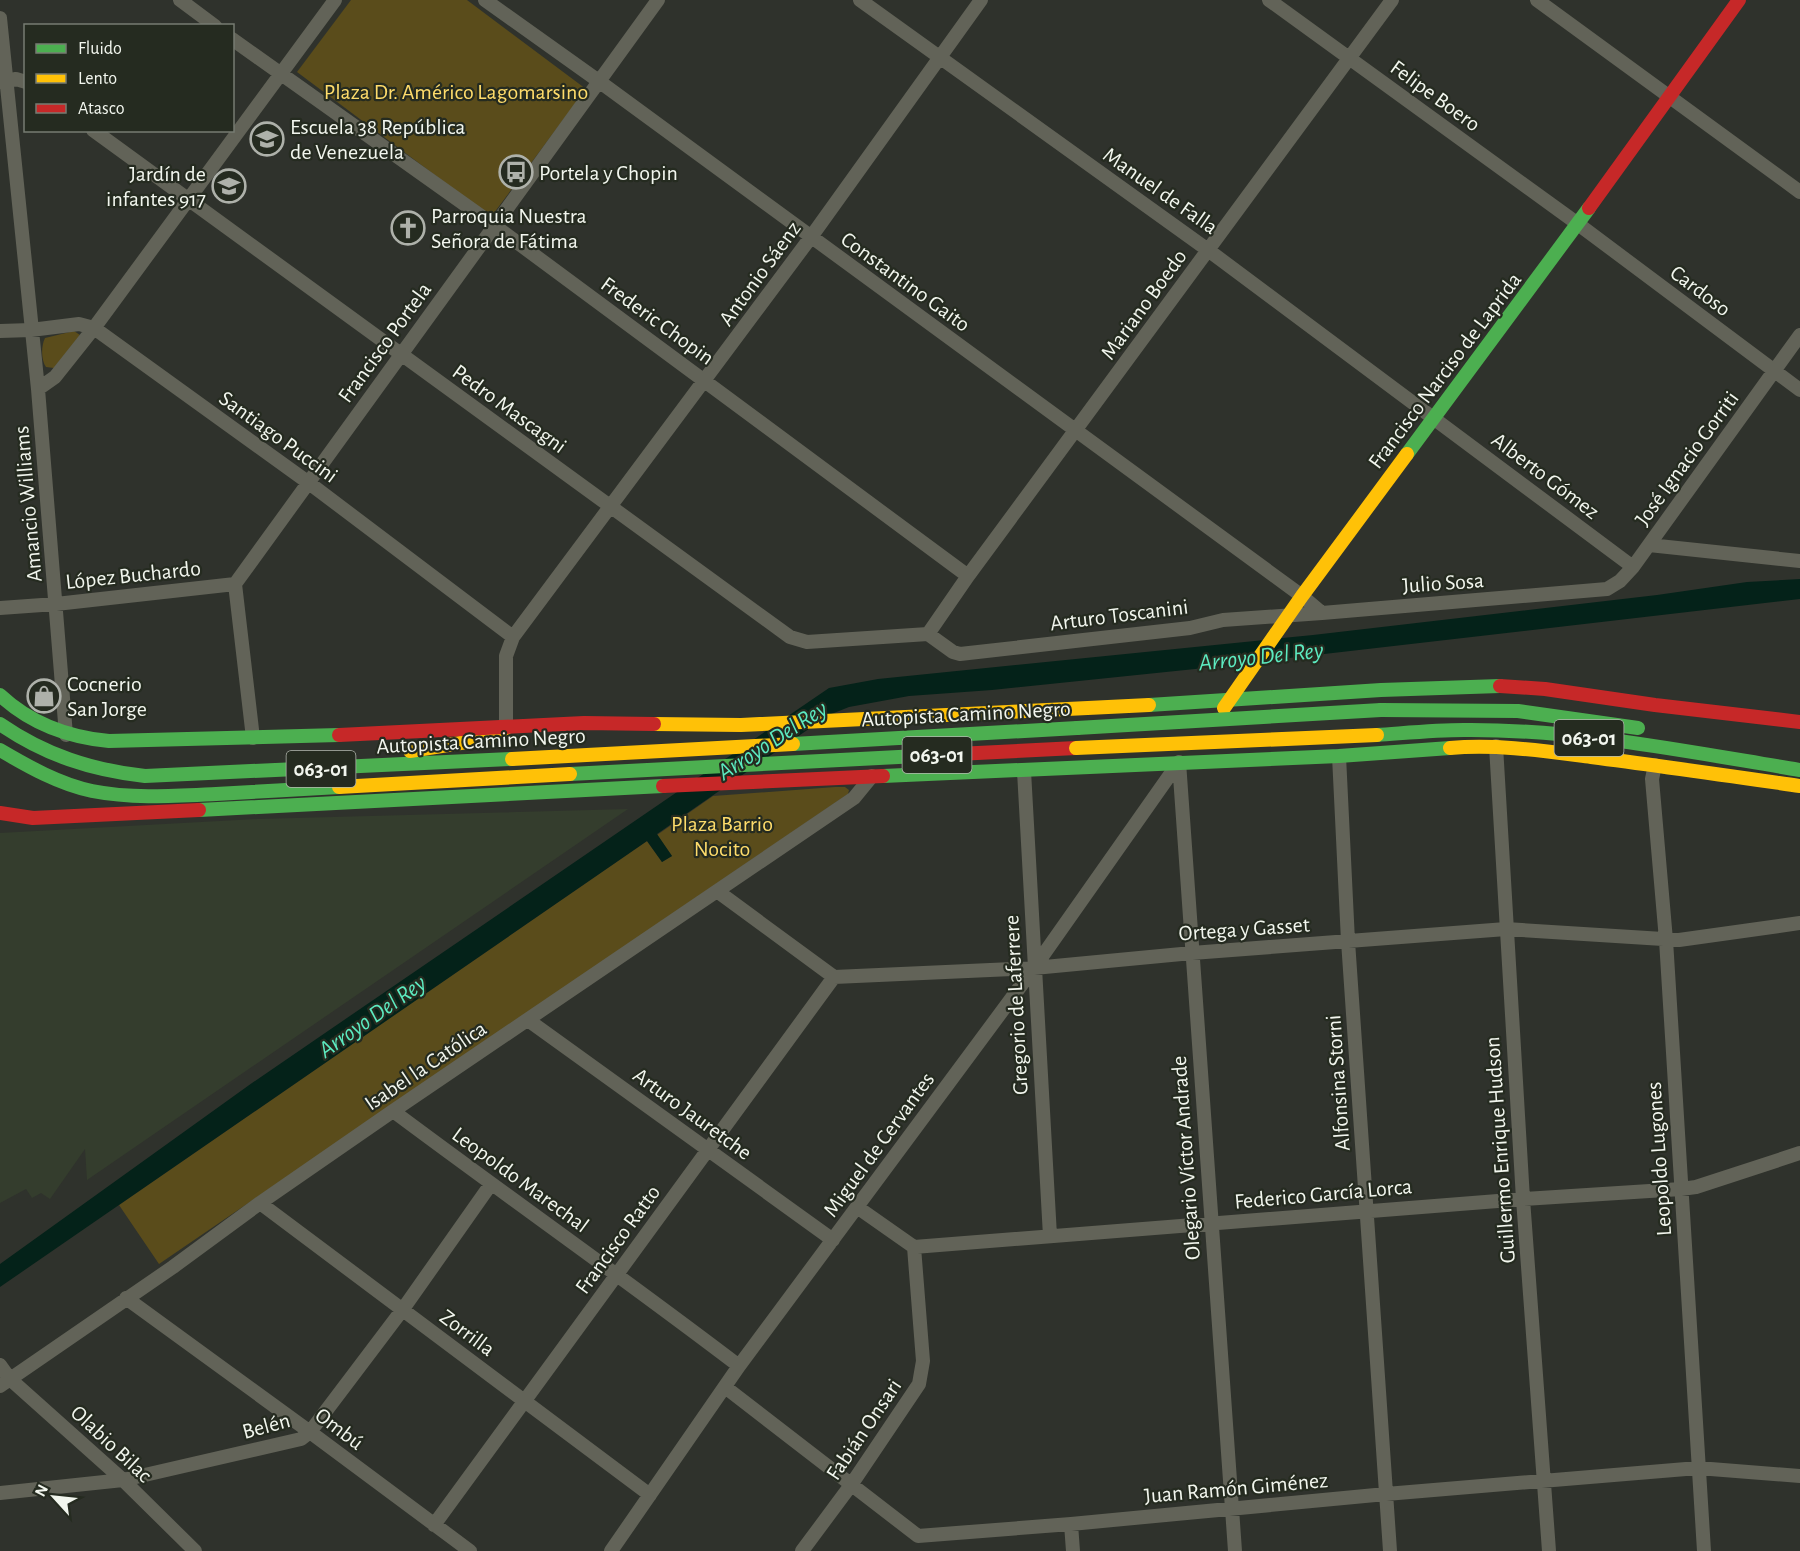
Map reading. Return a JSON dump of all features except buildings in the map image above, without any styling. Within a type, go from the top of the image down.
[{"type":"main road","name":"Francisco Narciso de Laprida","points":[[1179,762],[1229,701],[1302,596],[1578,224],[1739,0]]},
{"type":"main road","points":[[0,695],[40,724],[66,735],[87,740],[110,741],[253,738],[584,723],[741,726],[1229,701],[1381,690],[1512,686],[1800,722]]},
{"type":"main road","name":"Autopista Camino Negro","points":[[0,724],[43,752],[81,766],[112,773],[144,776],[653,752],[1381,710],[1518,711],[1653,730]]},
{"type":"main road","points":[[290,770],[486,739],[506,728]]},
{"type":"main road","name":"Autopista Camino Negro","points":[[0,750],[25,765],[77,786],[104,793],[162,797],[798,761],[1464,730],[1519,732],[1620,741],[1800,771]]},
{"type":"main road","points":[[0,813],[33,818],[765,780],[1024,771],[1339,756],[1496,746],[1655,765],[1800,786]]},
{"type":"street","points":[[180,0],[211,24]]},
{"type":"street","points":[[38,389],[55,377],[94,328],[335,0]]},
{"type":"street","name":"Constantino Gaito","points":[[485,0],[1302,596]]},
{"type":"street","name":"Francisco Portela","points":[[235,584],[658,0]]},
{"type":"street","name":"Manuel de Falla","points":[[860,0],[1208,250],[1434,418]]},
{"type":"street","name":"Antonio Sáenz","points":[[506,728],[506,656],[513,637],[811,237],[981,0]]},
{"type":"street","name":"Felipe Boero","points":[[1269,0],[1578,224]]},
{"type":"street","name":"Mariano Boedo","points":[[928,634],[968,576],[1392,0]]},
{"type":"street","points":[[1537,0],[1800,192]]},
{"type":"street","name":"Amancio Williams","points":[[0,18],[3,82],[38,389],[66,735]]},
{"type":"street","name":"Frederic Chopin","points":[[234,40],[495,226],[968,576]]},
{"type":"street","points":[[3,82],[16,79],[24,81]]},
{"type":"street","name":"Pedro Mascagni","points":[[96,132],[790,637],[807,642],[928,634]]},
{"type":"street","name":"Cardoso","points":[[1578,224],[1800,390]]},
{"type":"street","points":[[0,331],[79,324],[94,328]]},
{"type":"street","name":"Santiago Puccini","points":[[94,328],[309,483],[513,637]]},
{"type":"street","name":"José Ignacio Gorriti","points":[[1594,591],[1607,589],[1620,581],[1633,567],[1800,335]]},
{"type":"street","name":"Alberto Gómez","points":[[1434,418],[1633,567]]},
{"type":"street","points":[[1649,545],[1800,561]]},
{"type":"street","points":[[235,584],[253,738]]},
{"type":"street","name":"López Buchardo","points":[[0,608],[235,584]]},
{"type":"street","name":"Julio Sosa","points":[[1322,613],[1594,591]]},
{"type":"street","points":[[1302,596],[1322,613]]},
{"type":"street","name":"Arturo Toscanini","points":[[928,634],[953,652],[960,654],[1190,628],[1223,620],[1322,613]]},
{"type":"street","name":"Guillermo Enrique Hudson","points":[[1496,746],[1523,1199],[1549,1551]]},
{"type":"street","name":"Alfonsina Storni","points":[[1339,756],[1348,941],[1390,1551]]},
{"type":"street","name":"Olegario Víctor Andrade","points":[[1179,762],[1235,1551]]},
{"type":"street","name":"Miguel de Cervantes","points":[[611,1551],[739,1366],[1034,968],[1179,762]]},
{"type":"street","name":"Leopoldo Lugones","points":[[1655,765],[1653,779],[1666,940],[1704,1551]]},
{"type":"street","name":"Gregorio de Laferrere","points":[[1024,771],[1050,1236]]},
{"type":"street","name":"Isabel la Católica","points":[[5,1382],[173,1267],[260,1203],[393,1111],[854,798],[872,777]]},
{"type":"street","points":[[717,891],[834,977]]},
{"type":"street","name":"Ortega y Gasset","points":[[834,977],[1034,968],[1192,953],[1506,929],[1679,940],[1800,923]]},
{"type":"street","name":"Francisco Ratto","points":[[434,1525],[834,977]]},
{"type":"street","name":"Arturo Jauretche","points":[[528,1020],[833,1240]]},
{"type":"street","name":"Leopoldo Marechal","points":[[393,1111],[490,1184],[618,1274],[739,1366]]},
{"type":"street","name":"Federico García Lorca","points":[[914,1246],[1367,1210],[1681,1190],[1800,1153]]},
{"type":"street","name":"Belén","points":[[0,1493],[123,1480],[294,1442],[310,1432],[403,1309],[490,1184]]},
{"type":"street","name":"Zorrilla","points":[[260,1203],[650,1495]]},
{"type":"street","points":[[857,1207],[914,1246]]},
{"type":"street","name":"Fabián Onsari","points":[[802,1551],[851,1485],[919,1384],[922,1373],[914,1246]]},
{"type":"street","name":"Ombú","points":[[126,1298],[470,1551]]},
{"type":"street","name":"Olabio Bilac","points":[[0,1365],[5,1382],[123,1480],[195,1551]]},
{"type":"street","points":[[725,1388],[918,1536],[918,1551]]},
{"type":"street","name":"Juan Ramón Giménez","points":[[918,1536],[1698,1468],[1800,1476]]},
{"type":"street","points":[[1071,1524],[1073,1551]]},
{"type":"shaded area","points":[[628,809],[87,1180],[85,1149],[50,1199],[41,1193],[32,1198],[26,1189],[0,1203],[0,833],[258,819]]},
{"type":"green space","name":"Plaza Dr. Américo Lagomarsino","points":[[351,0],[467,0],[586,89],[491,217],[297,72]]},
{"type":"green space","points":[[74,331],[80,335],[54,368],[46,367],[42,353],[45,338]]},
{"type":"green space","name":"Plaza Barrio Nocito","points":[[845,787],[849,790],[848,794],[159,1264],[119,1205],[647,841],[662,862],[672,856],[657,835],[713,796]]},
{"type":"water","name":"Arroyo Del Rey","points":[[1800,579],[1800,599],[1195,669],[992,690],[909,696],[849,707],[829,715],[657,834],[672,856],[662,862],[647,841],[0,1287],[0,1264],[252,1083],[829,688],[878,679],[1313,635],[1657,595],[1747,582]]},
{"type":"traffic: fast","points":[[1407,454],[1589,208]]},
{"type":"traffic: fast","points":[[1149,705],[1381,690],[1500,686]]},
{"type":"traffic: fast","points":[[0,695],[24,714],[50,727],[79,736],[109,741],[339,735]]},
{"type":"traffic: fast","points":[[1381,710],[1518,711],[1638,728]]},
{"type":"traffic: fast","points":[[1077,728],[1381,710]]},
{"type":"traffic: fast","points":[[0,724],[34,744],[69,759],[106,770],[145,776],[512,759]]},
{"type":"traffic: fast","points":[[793,744],[1077,728]]},
{"type":"traffic: fast","points":[[1377,735],[1464,730],[1549,733],[1675,749],[1800,770]]},
{"type":"traffic: fast","points":[[883,776],[1339,756],[1450,748]]},
{"type":"traffic: fast","points":[[0,750],[56,779],[80,788],[107,794],[169,796],[339,787]]},
{"type":"traffic: fast","points":[[570,774],[957,754]]},
{"type":"traffic: fast","points":[[199,810],[663,786]]},
{"type":"traffic: slow","points":[[1224,708],[1302,596],[1407,454]]},
{"type":"traffic: slow","points":[[654,724],[741,725],[1149,705]]},
{"type":"traffic: slow","points":[[410,751],[486,739],[506,728]]},
{"type":"traffic: slow","points":[[1076,748],[1377,735]]},
{"type":"traffic: slow","points":[[512,759],[793,744]]},
{"type":"traffic: slow","points":[[1450,748],[1486,747],[1538,750],[1800,786]]},
{"type":"traffic: slow","points":[[339,787],[570,774]]},
{"type":"traffic: jam","points":[[1589,208],[1739,0]]},
{"type":"traffic: jam","points":[[1500,686],[1545,689],[1800,722]]},
{"type":"traffic: jam","points":[[339,735],[584,723],[654,724]]},
{"type":"traffic: jam","points":[[957,754],[1076,748]]},
{"type":"traffic: jam","points":[[663,786],[883,776]]},
{"type":"traffic: jam","points":[[0,813],[33,818],[199,810]]},
{"type":"place","name":"Escuela 38 República de Venezuela","points":[[267,139]]},
{"type":"place","name":"Portela y Chopin","points":[[516,172]]},
{"type":"place","name":"Jardín de infantes 917","points":[[229,186]]},
{"type":"place","name":"Parroquia Nuestra Señora de Fátima","points":[[408,228]]},
{"type":"place","name":"Cocnerio San Jorge","points":[[44,696]]}]
